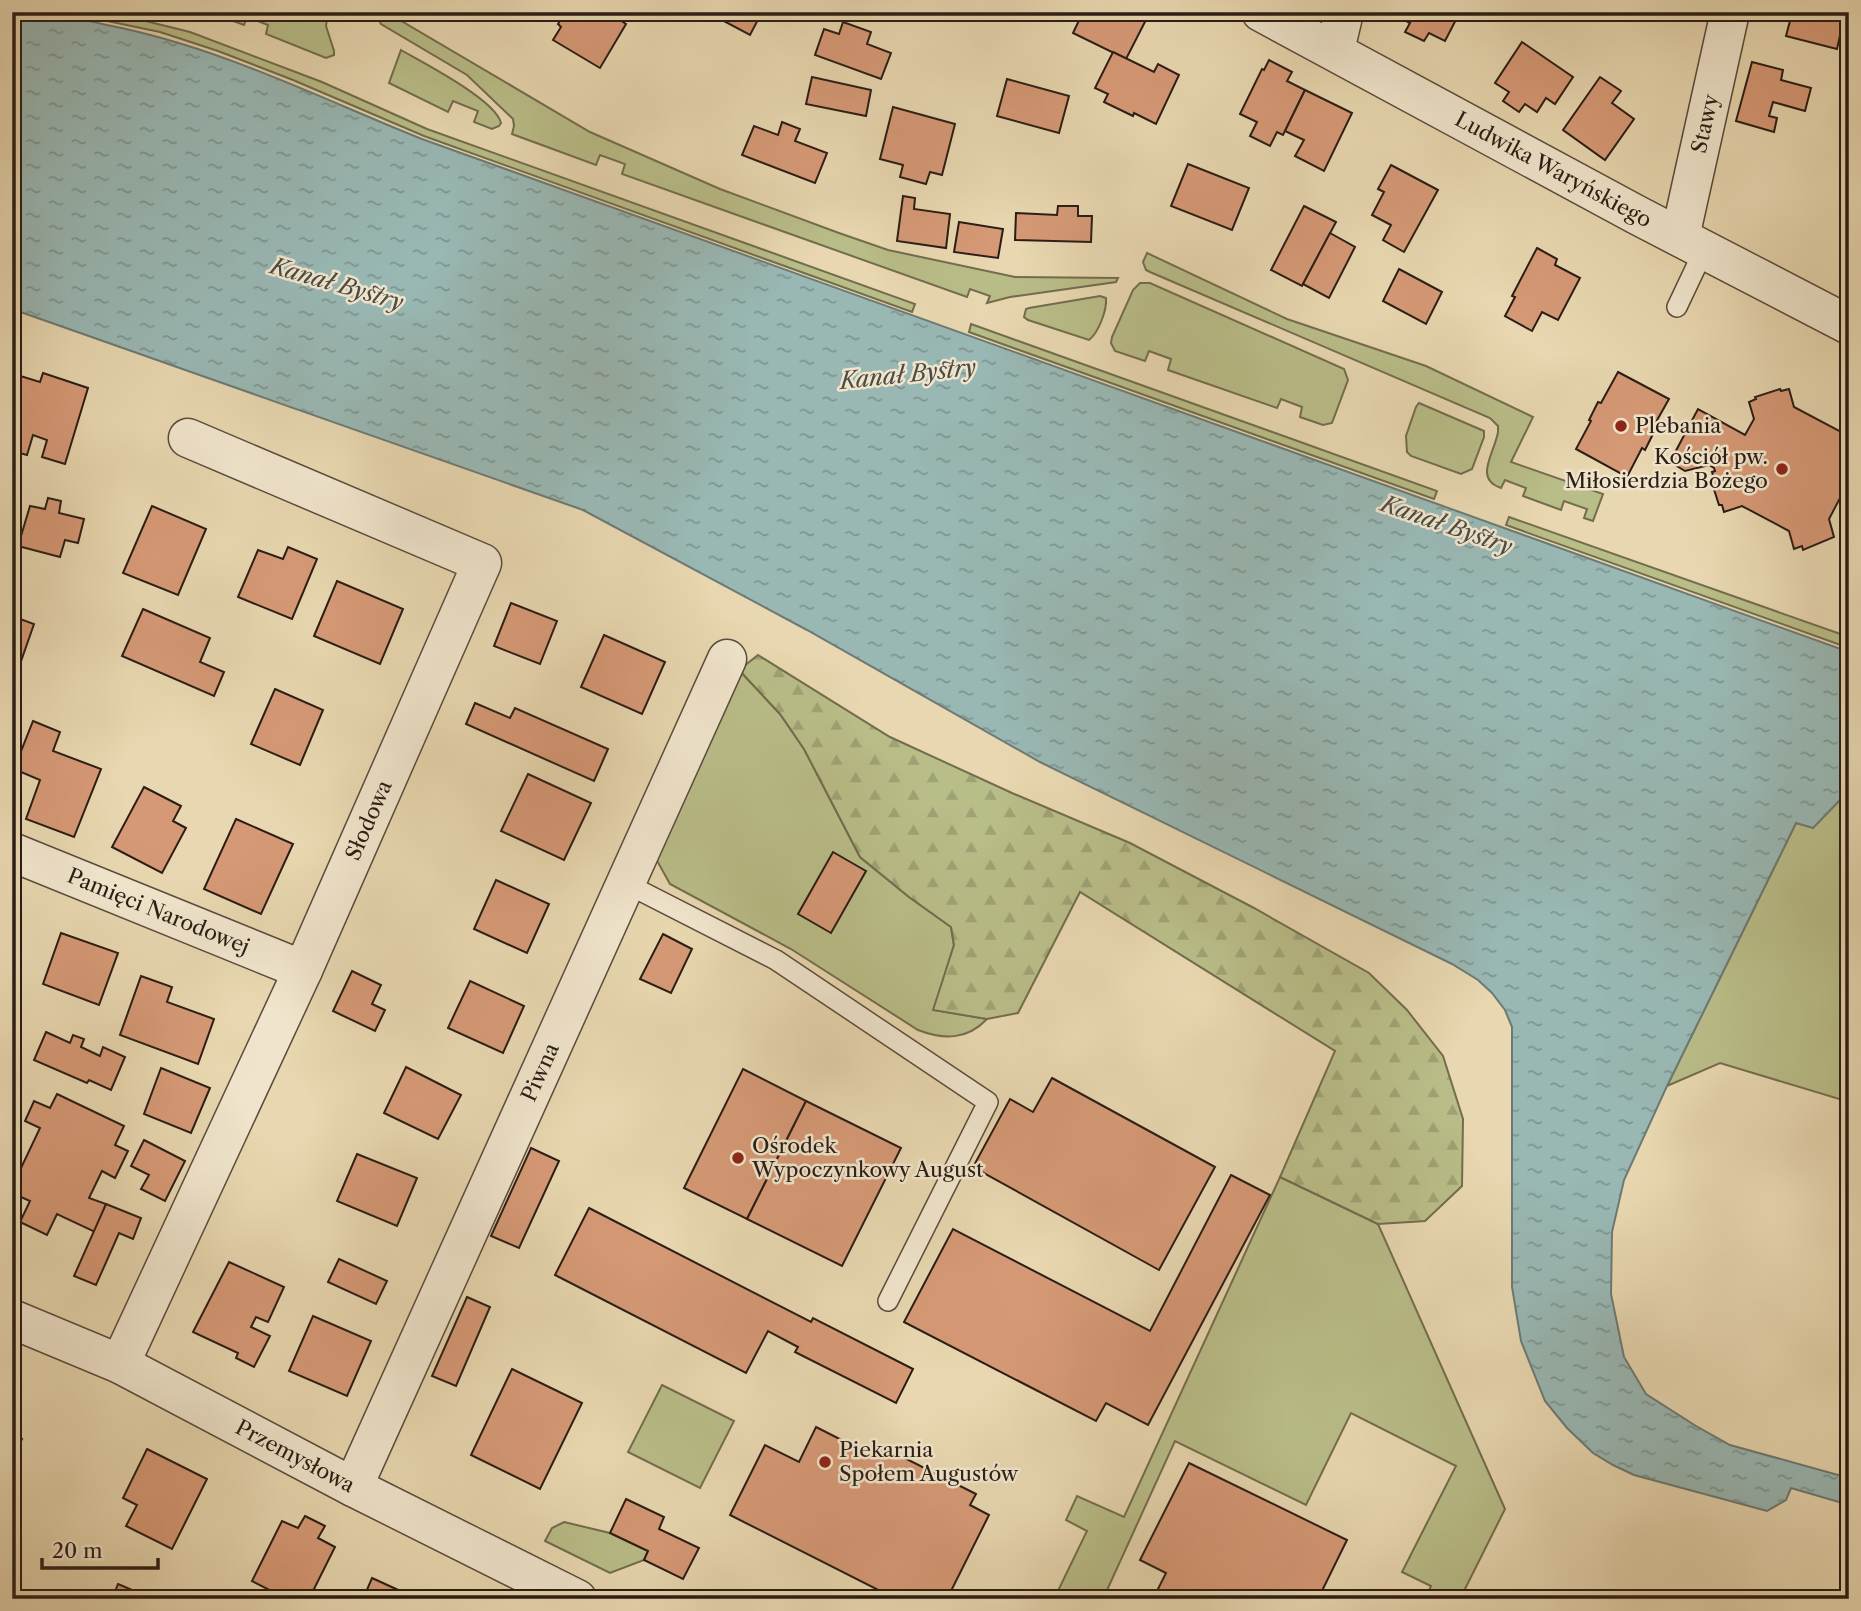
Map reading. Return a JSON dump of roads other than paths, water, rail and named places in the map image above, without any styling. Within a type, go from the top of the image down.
[{"type":"street","name":"Ludwika Waryńskiego","points":[[1261,12],[1849,326]]},
{"type":"street","points":[[1335,50],[1344,12]]},
{"type":"street","name":"Stawy","points":[[1692,243],[1730,12]]},
{"type":"street","name":"Słodowa","points":[[120,1364],[303,970],[482,563],[188,438]]},
{"type":"street","name":"Piwna","points":[[353,1487],[727,659]]},
{"type":"street","name":"Pamięci Narodowej","points":[[12,852],[303,970]]},
{"type":"street","name":"Przemysłowa","points":[[12,1318],[120,1364],[353,1487],[577,1599]]},
{"type":"lane","points":[[1677,307],[1692,243]]},
{"type":"lane","points":[[625,883],[776,960],[988,1102],[888,1301]]},
{"type":"water","name":"Kanał Bystry","points":[[12,12],[60,16],[107,25],[189,46],[306,90],[422,139],[1849,652],[1849,804],[1839,801],[1813,828],[1796,823],[1667,1086],[1624,1180],[1612,1232],[1611,1294],[1624,1357],[1646,1394],[1730,1445],[1849,1478],[1849,1505],[1791,1488],[1786,1500],[1767,1511],[1634,1475],[1593,1453],[1567,1428],[1545,1401],[1521,1341],[1512,1287],[1512,1027],[1505,1010],[1478,980],[1452,964],[1040,762],[807,630],[583,510],[12,309]]},
{"type":"place","name":"Plebania","points":[[1621,426]]},
{"type":"place","name":"Kościół pw. Miłosierdzia Bożego","points":[[1782,469]]},
{"type":"place","name":"Ośrodek Wypoczynkowy August","points":[[738,1158]]},
{"type":"place","name":"Piekarnia Społem Augustów","points":[[825,1462]]}]
